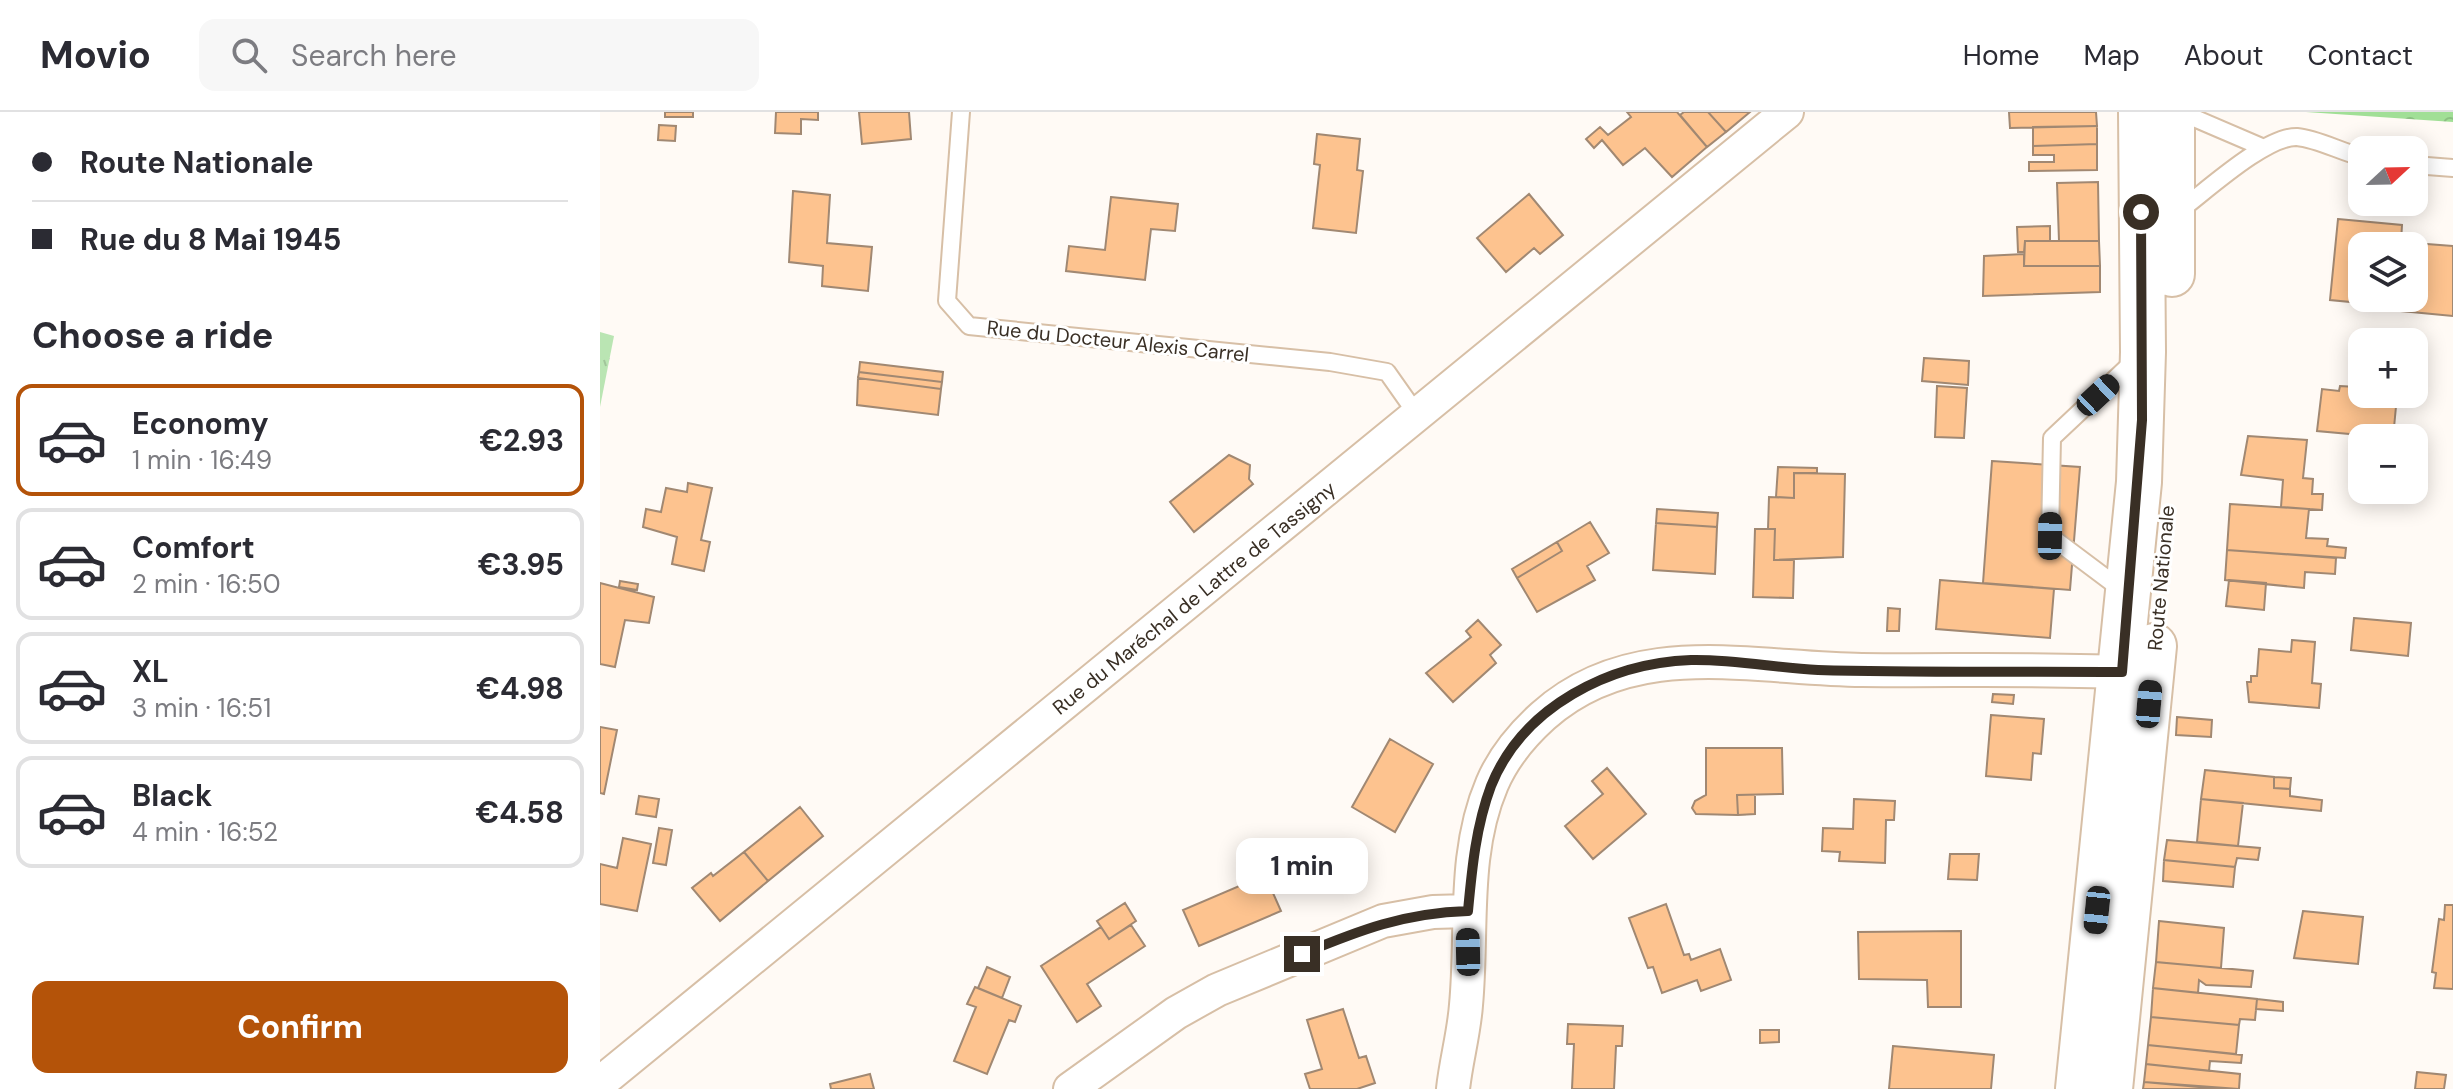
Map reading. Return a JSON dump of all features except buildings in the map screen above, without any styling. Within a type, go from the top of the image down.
[{"type":"main road","name":"Route Nationale","points":[[2078,1089],[2172,437],[2157,228],[2141,112]]},
{"type":"main road","name":"Route Nationale","points":[[2110,1089],[2137,673],[2130,596],[2141,451],[2143,352],[2172,112]]},
{"type":"street","name":"Rue du Maréchal de Lattre de Tassigny","points":[[600,1083],[1787,112]]},
{"type":"street","points":[[1453,1089],[1466,1006],[1468,911],[1477,834],[1501,768],[1529,729],[1574,693],[1613,675],[1664,662],[1691,660],[1816,670],[2137,673]]},
{"type":"street","points":[[1070,1089],[1176,1013],[1217,990],[1383,921],[1433,912],[1468,911]]},
{"type":"lane","name":"Rue du Docteur Alexis Carrel","points":[[961,112],[947,301],[969,326],[1330,362],[1387,372],[1418,416]]},
{"type":"lane","points":[[2180,112],[2264,148]]},
{"type":"lane","points":[[2157,228],[2264,148],[2289,137],[2348,153]]},
{"type":"lane","points":[[2428,166],[2453,168]]},
{"type":"lane","points":[[2130,596],[2050,536],[2052,438],[2143,352]]},
{"type":"green space","points":[[2306,112],[2453,112],[2453,122]]},
{"type":"green space","points":[[600,332],[614,336],[600,407]]},
{"type":"route","points":[[1302,954],[1383,921],[1433,912],[1468,911],[1477,834],[1492,783],[1501,768],[1529,729],[1547,712],[1574,693],[1613,675],[1664,662],[1691,660],[1816,670],[2122,672],[2142,420],[2141,212]]}]
